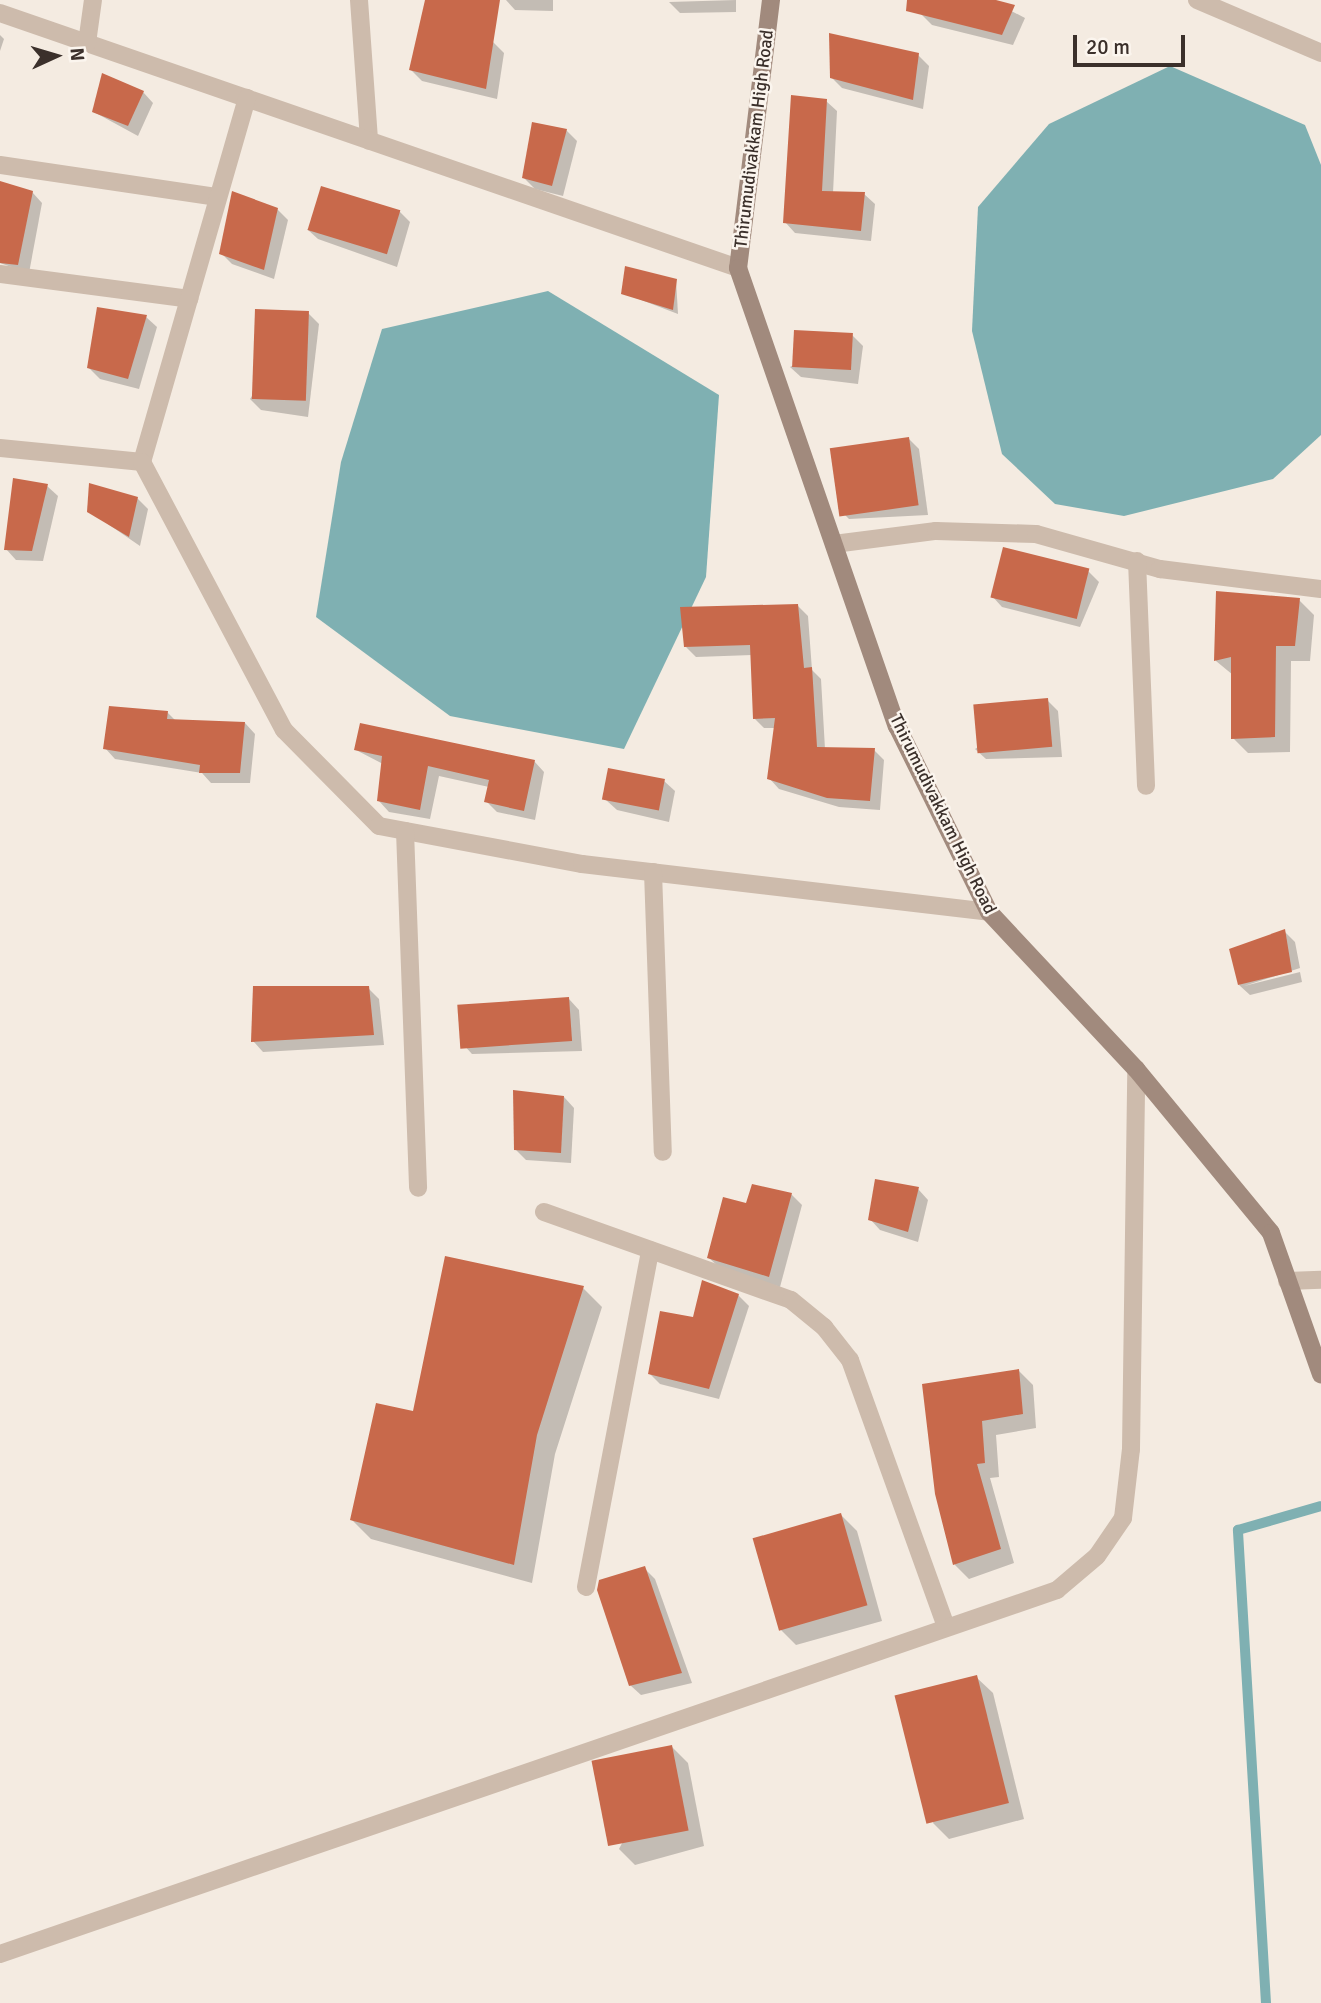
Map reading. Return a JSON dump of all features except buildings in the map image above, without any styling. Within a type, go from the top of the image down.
[{"type":"street","points":[[87,43],[93,0]]},
{"type":"street","points":[[359,0],[369,141]]},
{"type":"street","name":"Thirumudivakkam High Road","points":[[771,0],[738,268],[897,726],[989,912],[1136,1069],[1271,1233],[1321,1374]]},
{"type":"street","points":[[1198,0],[1321,53]]},
{"type":"street","points":[[0,13],[738,268]]},
{"type":"street","points":[[247,98],[142,462],[284,730],[379,826],[653,872],[989,912]]},
{"type":"street","points":[[0,165],[218,197]]},
{"type":"street","points":[[0,274],[189,299]]},
{"type":"street","points":[[0,448],[142,462]]},
{"type":"street","points":[[834,544],[936,530],[1036,534],[1137,561],[1321,589]]},
{"type":"street","points":[[1137,561],[1146,786]]},
{"type":"street","points":[[405,831],[418,1188]]},
{"type":"street","points":[[653,872],[663,1152]]},
{"type":"street","points":[[0,1954],[945,1624],[1057,1590],[1097,1556],[1123,1518],[1131,1449],[1136,1069]]},
{"type":"street","points":[[544,1212],[791,1300],[824,1326],[850,1360],[945,1624]]},
{"type":"street","points":[[586,1587],[650,1250]]},
{"type":"street","points":[[1287,1281],[1321,1280]]},
{"type":"water","points":[[1170,66],[1305,125],[1321,165],[1321,435],[1273,479],[1124,516],[1055,504],[1002,454],[972,331],[978,207],[1049,124]]},
{"type":"water","points":[[548,291],[719,395],[706,577],[624,749],[450,716],[316,617],[341,462],[382,329]]},
{"type":"waterway","points":[[1266,2003],[1238,1530],[1321,1506]]}]
